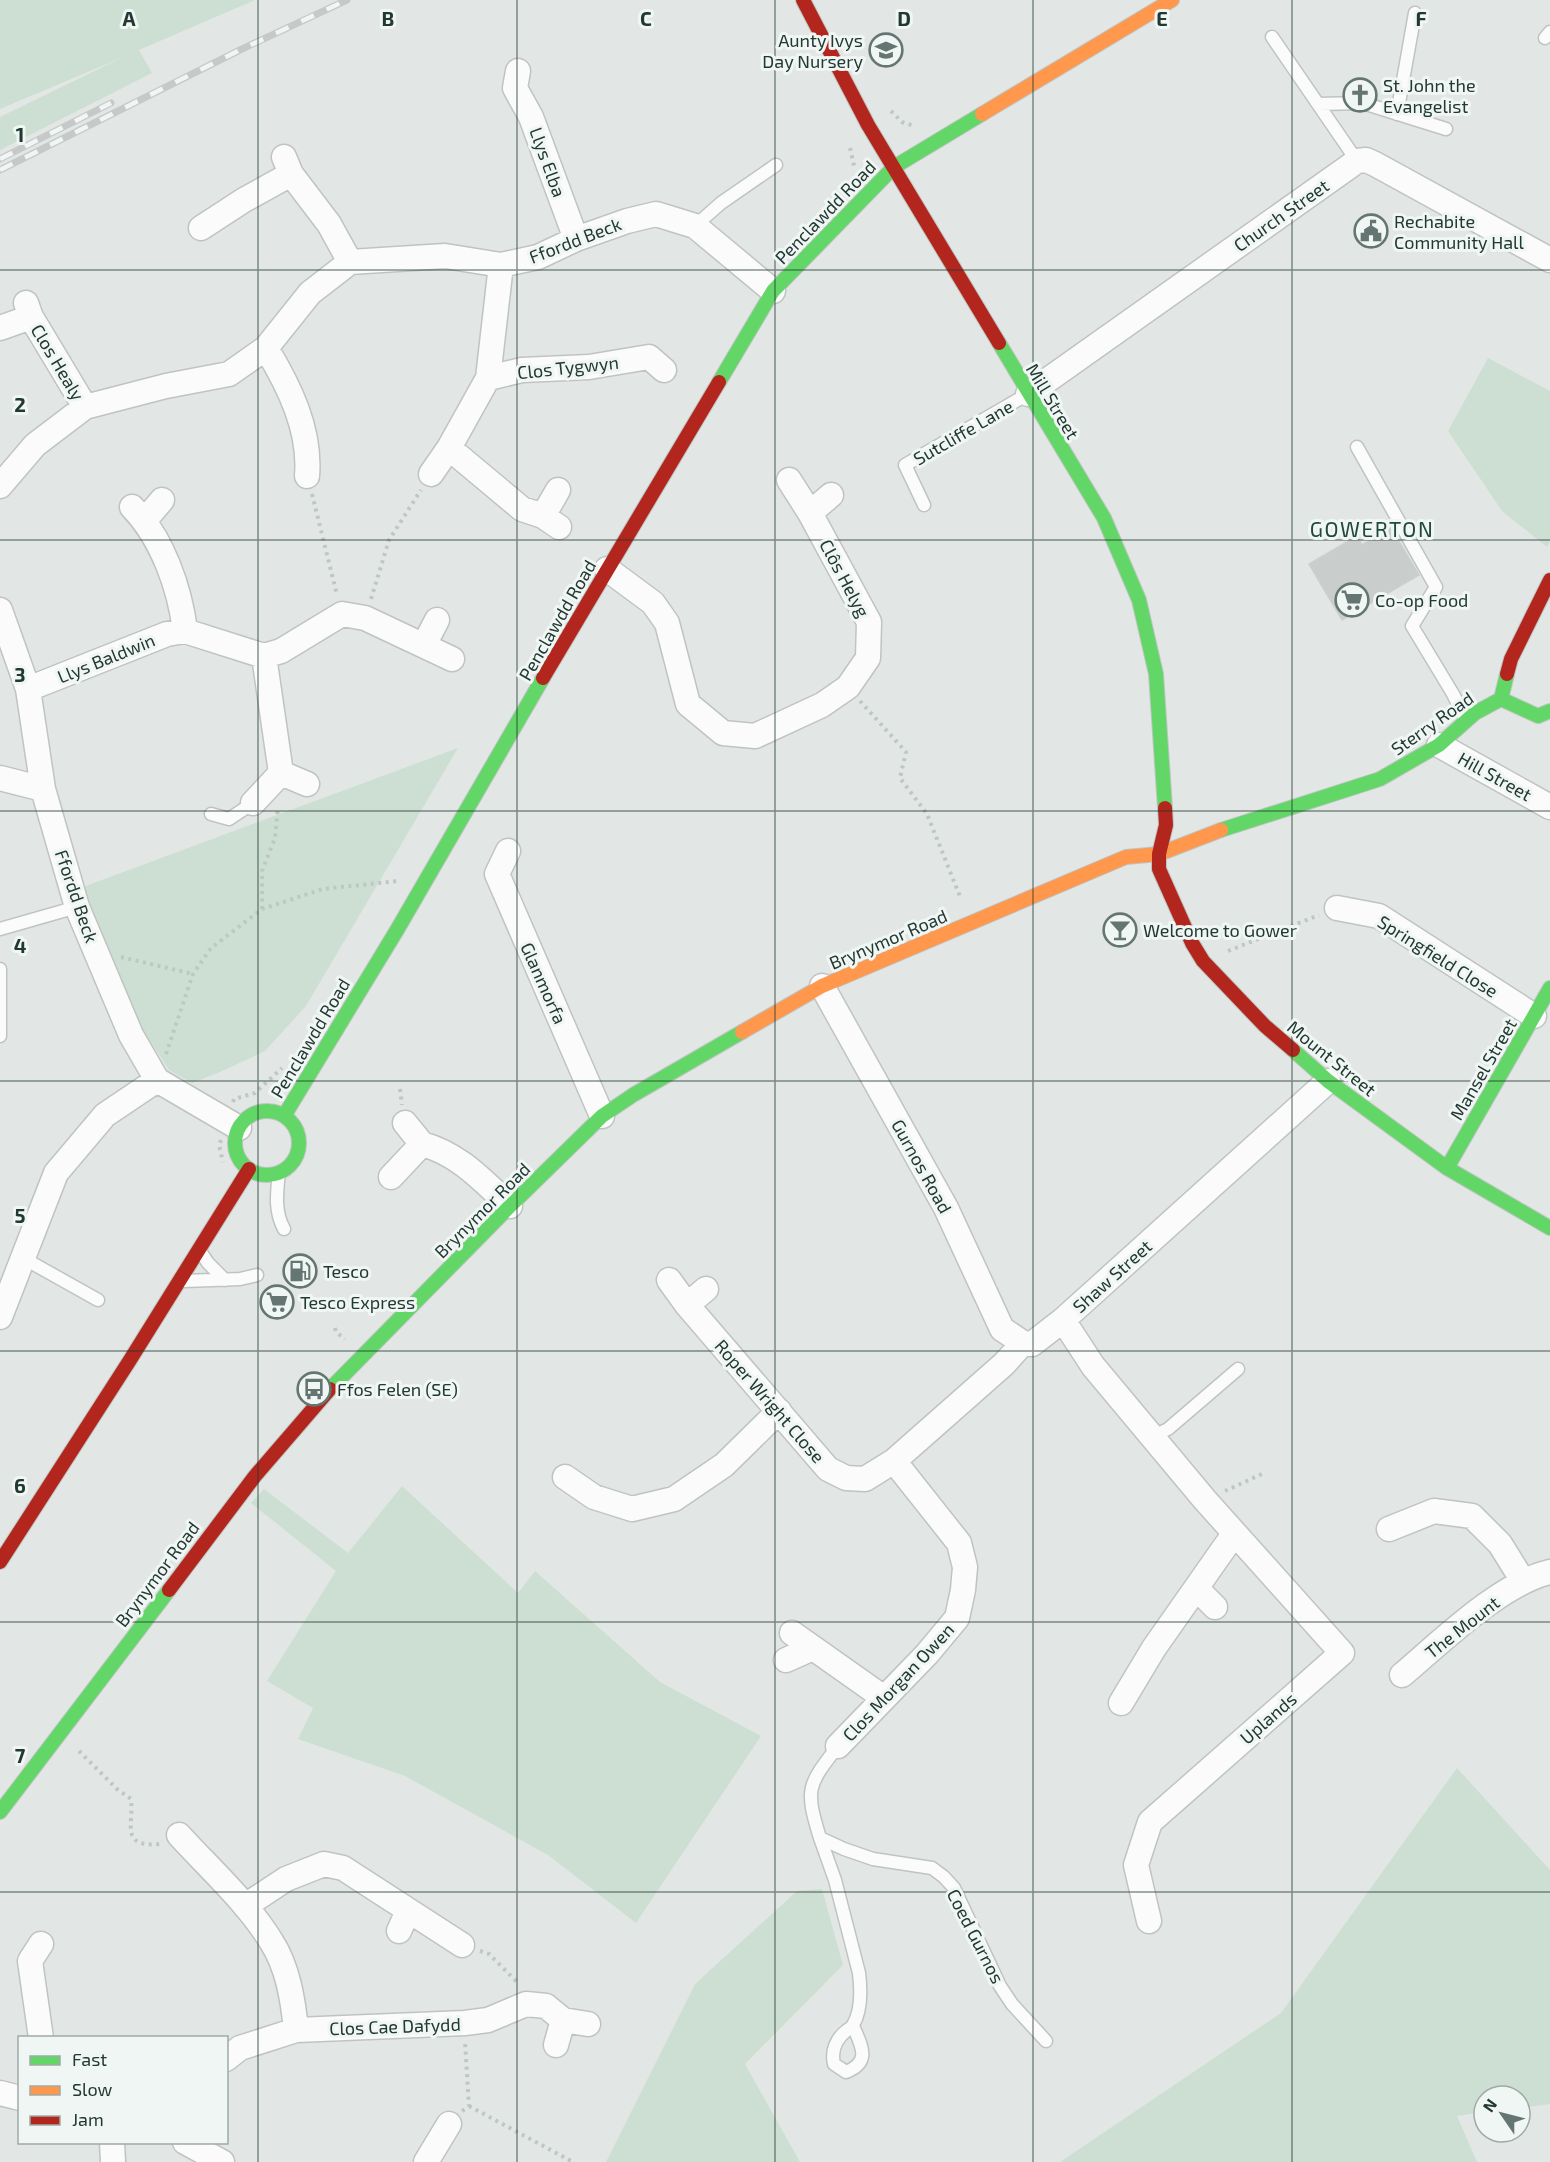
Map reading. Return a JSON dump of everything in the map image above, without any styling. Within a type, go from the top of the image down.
[{"type":"main road","name":"Penclawdd Road","points":[[284,1116],[425,882],[607,569],[773,291],[894,167],[1172,0]]},
{"type":"main road","name":"Mill Street","points":[[810,2],[868,125],[1104,518],[1139,600],[1156,675],[1166,825],[1159,854]]},
{"type":"main road","name":"Sterry Road","points":[[1159,854],[1230,827],[1380,779],[1439,745],[1475,713],[1501,699],[1511,659],[1550,580]]},
{"type":"main road","points":[[1501,699],[1538,716],[1550,711]]},
{"type":"main road","name":"Brynymor Road","points":[[0,1812],[255,1476],[327,1392],[602,1116],[633,1095],[822,986],[1126,857],[1159,854]]},
{"type":"main road","name":"Mount Street","points":[[1159,854],[1159,869],[1192,943],[1203,961],[1265,1026],[1328,1081],[1447,1168],[1550,1228]]},
{"type":"main road","name":"Mansel Street","points":[[1447,1168],[1550,988]]},
{"type":"main road","points":[[264,1111],[284,1116],[296,1131],[298,1151],[294,1160],[279,1172],[269,1175],[259,1174],[249,1169],[237,1155],[236,1136],[239,1128],[254,1114],[264,1111]]},
{"type":"main road","points":[[0,1562],[249,1169]]},
{"type":"street","name":"Llys Elba","points":[[510,83],[531,117],[576,239]]},
{"type":"street","points":[[1357,161],[1366,160],[1375,164],[1550,260]]},
{"type":"street","name":"Church Street","points":[[1028,394],[1357,161]]},
{"type":"street","points":[[0,486],[35,445],[85,407],[166,386],[229,374],[266,348],[310,293],[350,262],[329,224],[287,166],[244,200],[197,227]]},
{"type":"street","name":"Ffordd Beck","points":[[350,262],[445,256],[501,265],[538,257],[576,239],[627,220],[656,214],[695,226],[773,291]]},
{"type":"street","name":"Clos Tygwyn","points":[[431,474],[449,448],[488,378],[501,265]]},
{"type":"street","name":"Clos Healy","points":[[0,328],[28,310],[85,407]]},
{"type":"street","points":[[266,348],[293,396],[313,462]]},
{"type":"street","name":"Clos Tygwyn","points":[[488,378],[522,370],[589,368],[656,355]]},
{"type":"street","points":[[449,448],[522,509],[551,521],[558,490]]},
{"type":"street","name":"Clôs Helyg","points":[[607,569],[653,603],[663,616],[667,622],[688,704],[723,733],[755,736],[822,705],[848,687],[868,658],[869,622],[810,513],[789,480]]},
{"type":"street","points":[[810,513],[831,495]]},
{"type":"street","points":[[162,500],[139,514],[163,551],[183,611],[185,631],[264,656],[281,651],[354,616],[452,659]]},
{"type":"street","name":"Ffordd Beck","points":[[0,610],[28,689],[43,789],[77,907],[132,1035],[157,1080]]},
{"type":"street","points":[[424,645],[438,620]]},
{"type":"street","name":"Llys Baldwin","points":[[28,689],[167,634],[185,631]]},
{"type":"street","points":[[264,656],[281,773]]},
{"type":"street","name":"Hill Street","points":[[1439,745],[1550,807]]},
{"type":"street","points":[[281,773],[307,784]]},
{"type":"street","points":[[253,803],[281,773]]},
{"type":"street","points":[[0,778],[43,789]]},
{"type":"street","name":"Glanmorfa","points":[[508,851],[496,874],[602,1116]]},
{"type":"street","name":"Springfield Close","points":[[1336,908],[1379,916],[1534,1016]]},
{"type":"street","name":"Gurnos Road","points":[[822,986],[946,1208],[1002,1329],[1023,1343]]},
{"type":"street","points":[[0,1317],[56,1173],[105,1115],[157,1080],[239,1128]]},
{"type":"street","name":"Shaw Street","points":[[894,1461],[1004,1364],[1023,1343],[1032,1344],[1063,1320],[1328,1081]]},
{"type":"street","points":[[405,1124],[422,1144],[441,1149],[470,1168],[510,1206]]},
{"type":"street","points":[[391,1177],[422,1144]]},
{"type":"street","name":"Roper Wright Close","points":[[669,1280],[687,1305],[828,1469],[846,1478],[865,1479],[894,1461]]},
{"type":"street","points":[[687,1305],[706,1289]]},
{"type":"street","name":"Uplands","points":[[1063,1320],[1093,1366],[1152,1437],[1234,1534],[1342,1653],[1150,1822],[1136,1865],[1149,1921]]},
{"type":"street","points":[[565,1477],[594,1497],[632,1509],[674,1499],[724,1465],[779,1411]]},
{"type":"street","name":"Clos Morgan Owen","points":[[838,1746],[927,1654],[957,1618],[965,1567],[959,1544],[894,1461]]},
{"type":"street","points":[[1389,1529],[1434,1511],[1472,1516],[1500,1544],[1523,1581]]},
{"type":"street","points":[[1121,1704],[1154,1648],[1234,1534]]},
{"type":"street","name":"The Mount","points":[[1402,1675],[1468,1619],[1523,1581],[1550,1572]]},
{"type":"street","points":[[1196,1588],[1215,1607]]},
{"type":"street","points":[[792,1633],[884,1698]]},
{"type":"street","points":[[786,1660],[813,1648]]},
{"type":"street","points":[[174,1839],[245,1906],[272,1942],[292,1991],[296,2030]]},
{"type":"street","points":[[245,1906],[286,1879],[324,1864],[343,1868],[404,1921],[462,1945]]},
{"type":"street","points":[[41,1944],[30,1961],[41,2036]]},
{"type":"street","points":[[526,2004],[546,2006],[563,2020],[588,2024]]},
{"type":"street","name":"Clos Cae Dafydd","points":[[228,2057],[240,2048],[296,2030],[465,2023],[488,2020],[526,2004]]},
{"type":"street","points":[[556,2045],[563,2020]]},
{"type":"street","points":[[0,2093],[18,2098]]},
{"type":"street","points":[[426,2162],[449,2124]]},
{"type":"street","points":[[112,2144],[113,2162]]},
{"type":"street","points":[[188,2144],[222,2162]]},
{"type":"lane","points":[[1396,114],[1415,13]]},
{"type":"lane","points":[[1272,37],[1357,161]]},
{"type":"lane","points":[[1318,104],[1363,103],[1446,129]]},
{"type":"lane","points":[[695,226],[721,202],[776,165]]},
{"type":"lane","name":"Sutcliffe Lane","points":[[924,505],[905,465],[1028,394]]},
{"type":"lane","points":[[1357,447],[1436,587],[1412,626],[1453,694],[1466,721]]},
{"type":"lane","points":[[211,814],[229,819],[253,803]]},
{"type":"lane","points":[[0,929],[77,907]]},
{"type":"lane","points":[[0,969],[0,1036]]},
{"type":"lane","points":[[279,1172],[277,1208],[279,1220],[284,1229]]},
{"type":"lane","points":[[199,1251],[225,1280]]},
{"type":"lane","points":[[23,1258],[98,1300]]},
{"type":"lane","points":[[180,1281],[225,1280],[257,1275]]},
{"type":"lane","points":[[1152,1437],[1168,1429],[1238,1370]]},
{"type":"lane","points":[[838,1746],[817,1773],[810,1790],[810,1806],[835,1880],[859,1973],[860,1999],[853,2026]]},
{"type":"lane","name":"Coed Gurnos","points":[[819,1838],[844,1850],[873,1859],[932,1868],[944,1876],[954,1888],[1000,1986],[1012,2004],[1046,2041]]},
{"type":"path","points":[[313,462],[354,616]]},
{"type":"path","points":[[354,616],[389,540],[431,474]]},
{"type":"path","points":[[848,687],[906,752],[900,777],[927,814],[971,923]]},
{"type":"path","points":[[262,909],[262,871],[275,838],[278,805]]},
{"type":"path","points":[[157,1080],[193,974],[211,948],[262,909],[323,889],[404,880],[425,882]]},
{"type":"path","points":[[1203,961],[1336,908]]},
{"type":"path","points":[[96,951],[193,974]]},
{"type":"path","points":[[1205,1500],[1264,1473]]},
{"type":"path","points":[[80,1750],[117,1789],[131,1799],[130,1828],[133,1837],[148,1845],[174,1839]]},
{"type":"path","points":[[462,1945],[489,1954],[519,1983],[526,2004]]},
{"type":"path","points":[[465,2023],[469,2106]]},
{"type":"path","points":[[449,2124],[469,2106]]},
{"type":"path","points":[[469,2106],[573,2162]]},
{"type":"green space","points":[[0,0],[255,0],[139,50],[152,73],[0,150],[0,117],[121,58],[0,109]]},
{"type":"green space","points":[[1488,358],[1550,391],[1550,541],[1547,547],[1502,511],[1448,431]]},
{"type":"green space","points":[[458,748],[306,1006],[265,1051],[192,1083],[169,1070],[138,1022],[83,887]]},
{"type":"green space","points":[[402,1486],[518,1593],[535,1571],[660,1682],[761,1736],[636,1923],[548,1855],[405,1776],[298,1739],[313,1708],[267,1681],[336,1571],[251,1503],[264,1489],[348,1553]]},
{"type":"green space","points":[[1457,1768],[1550,1870],[1550,2104],[1532,2106],[1532,2084],[1472,2084],[1472,2114],[1457,2116],[1477,2162],[1060,2162],[1281,2013]]},
{"type":"green space","points":[[822,1889],[843,1965],[745,2064],[800,2162],[606,2162],[695,1984],[797,1891]]},
{"type":"building","points":[[1391,528],[1419,575],[1342,620],[1309,564],[1357,536],[1362,545]]},
{"type":"railway","points":[[0,170],[242,49],[347,0]]},
{"type":"railway","points":[[0,159],[111,103]]},
{"type":"traffic: fast","points":[[719,382],[773,291],[894,167],[982,114]]},
{"type":"traffic: fast","points":[[999,343],[1104,518],[1139,600],[1156,674],[1165,808]]},
{"type":"traffic: fast","points":[[1221,830],[1380,779],[1439,745],[1475,713],[1501,699],[1507,674]]},
{"type":"traffic: fast","points":[[284,1116],[397,930],[543,678]]},
{"type":"traffic: fast","points":[[1501,699],[1538,716],[1550,711]]},
{"type":"traffic: fast","points":[[1447,1168],[1550,988]]},
{"type":"traffic: fast","points":[[330,1389],[602,1116],[633,1095],[742,1032]]},
{"type":"traffic: fast","points":[[1293,1050],[1328,1081],[1447,1168],[1550,1228]]},
{"type":"traffic: fast","points":[[267,1111],[285,1117],[293,1125],[299,1143],[293,1161],[285,1169],[267,1175],[249,1169],[241,1161],[235,1143],[241,1125],[249,1117],[267,1111]]},
{"type":"traffic: fast","points":[[0,1812],[169,1590]]},
{"type":"traffic: slow","points":[[982,114],[1172,0]]},
{"type":"traffic: slow","points":[[742,1032],[822,986],[1126,857],[1159,854],[1221,830]]},
{"type":"traffic: jam","points":[[803,0],[868,125],[999,343]]},
{"type":"traffic: jam","points":[[543,678],[719,382]]},
{"type":"traffic: jam","points":[[1507,674],[1511,659],[1550,580]]},
{"type":"traffic: jam","points":[[1165,808],[1166,825],[1159,854],[1159,869],[1192,943],[1203,961],[1265,1026],[1293,1050]]},
{"type":"traffic: jam","points":[[0,1562],[249,1169]]},
{"type":"traffic: jam","points":[[169,1590],[255,1476],[330,1389]]},
{"type":"place","name":"Aunty Ivys Day Nursery","points":[[886,50]]},
{"type":"place","name":"St. John the Evangelist","points":[[1360,95]]},
{"type":"place","name":"Rechabite Community Hall","points":[[1371,231]]},
{"type":"place","name":"Co-op Food","points":[[1352,600]]},
{"type":"place","name":"Welcome to Gower","points":[[1120,930]]},
{"type":"place","name":"Tesco","points":[[300,1271]]},
{"type":"place","name":"Tesco Express","points":[[277,1302]]},
{"type":"place","name":"Ffos Felen (SE)","points":[[314,1389]]},
{"type":"district","name":"GOWERTON","points":[[1372,528]]}]
